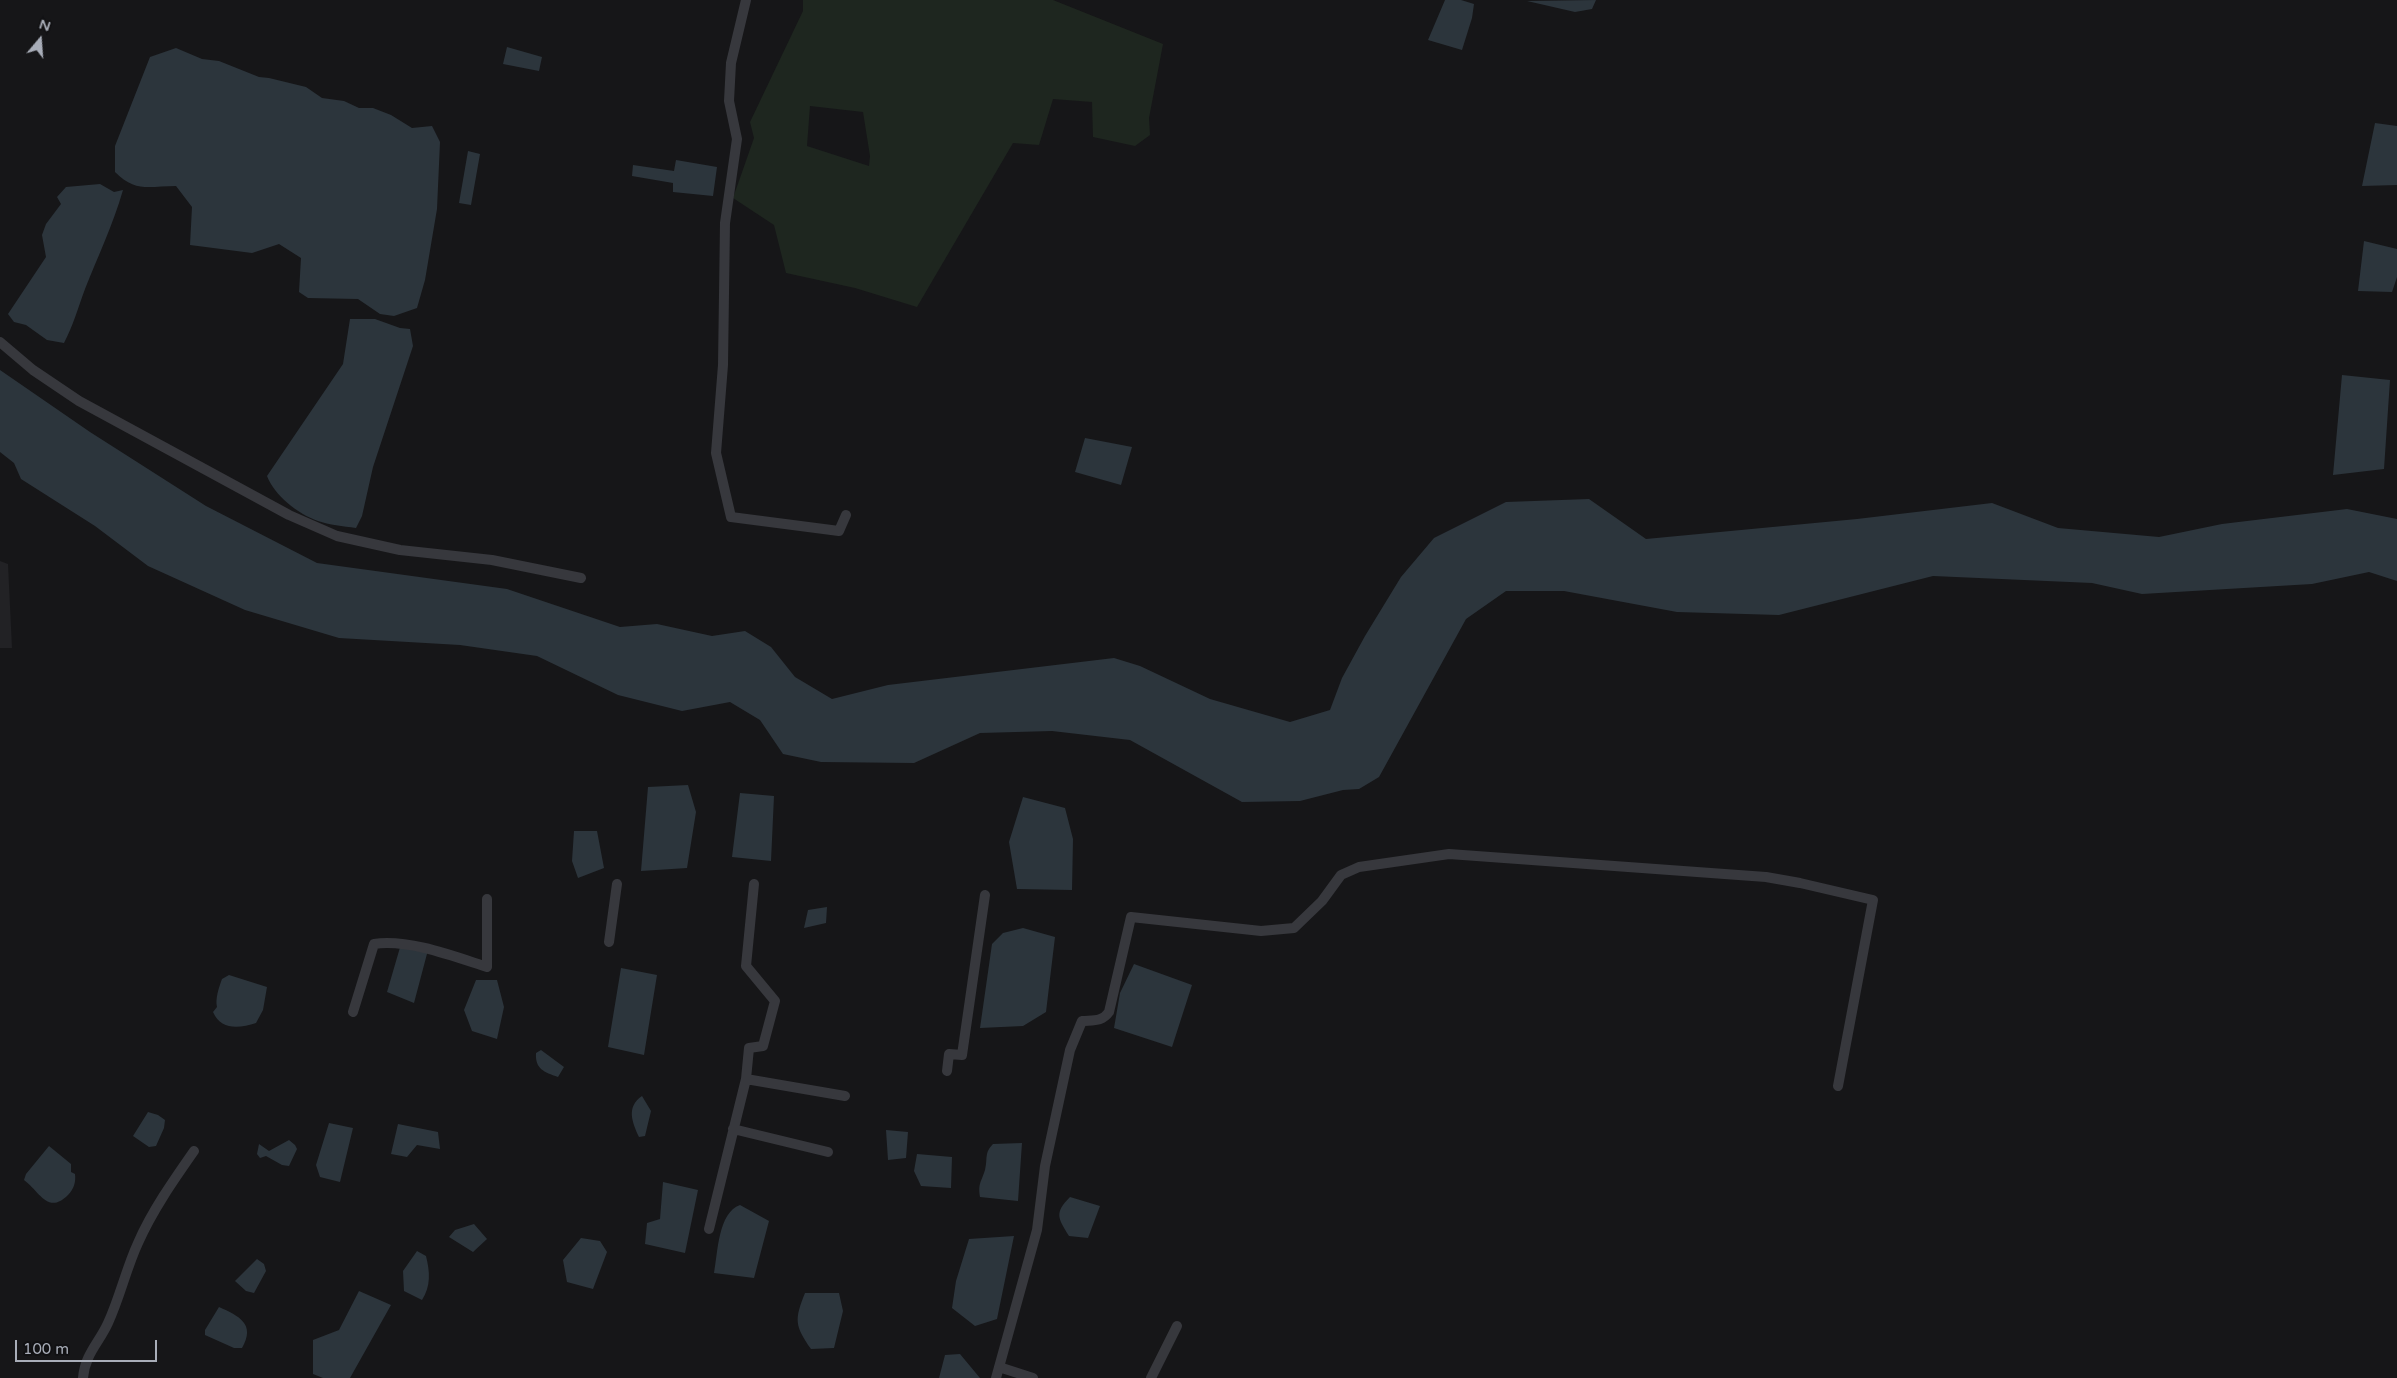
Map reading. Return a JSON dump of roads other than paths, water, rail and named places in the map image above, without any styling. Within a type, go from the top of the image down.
[{"type":"street","points":[[746,0],[731,62],[729,101],[737,138],[725,223],[723,365],[716,453],[731,517],[839,531],[846,515]]},
{"type":"street","points":[[0,342],[34,370],[79,401],[289,515],[337,536],[400,550],[492,560],[581,578]]},
{"type":"street","points":[[996,1378],[1037,1230],[1045,1166],[1070,1050],[1082,1021],[1099,1020],[1106,1017],[1109,1012],[1131,917],[1261,931],[1294,928],[1322,901],[1341,875],[1358,867],[1448,854],[1662,871],[1718,873],[1800,883],[1873,900],[1838,1086]]},
{"type":"street","points":[[609,942],[617,884]]},
{"type":"street","points":[[709,1229],[746,1079],[749,1048],[763,1046],[774,1001],[746,966],[754,884]]},
{"type":"street","points":[[948,1071],[950,1054],[962,1055],[984,895]]},
{"type":"street","points":[[353,1012],[374,944],[392,942],[452,955],[487,967],[487,899]]},
{"type":"street","points":[[746,1079],[845,1096]]},
{"type":"street","points":[[733,1130],[828,1152]]},
{"type":"street","points":[[83,1378],[84,1365],[95,1343],[108,1324],[137,1244],[154,1211],[194,1151]]},
{"type":"street","points":[[1151,1378],[1177,1326]]},
{"type":"street","points":[[999,1367],[1033,1378]]}]
